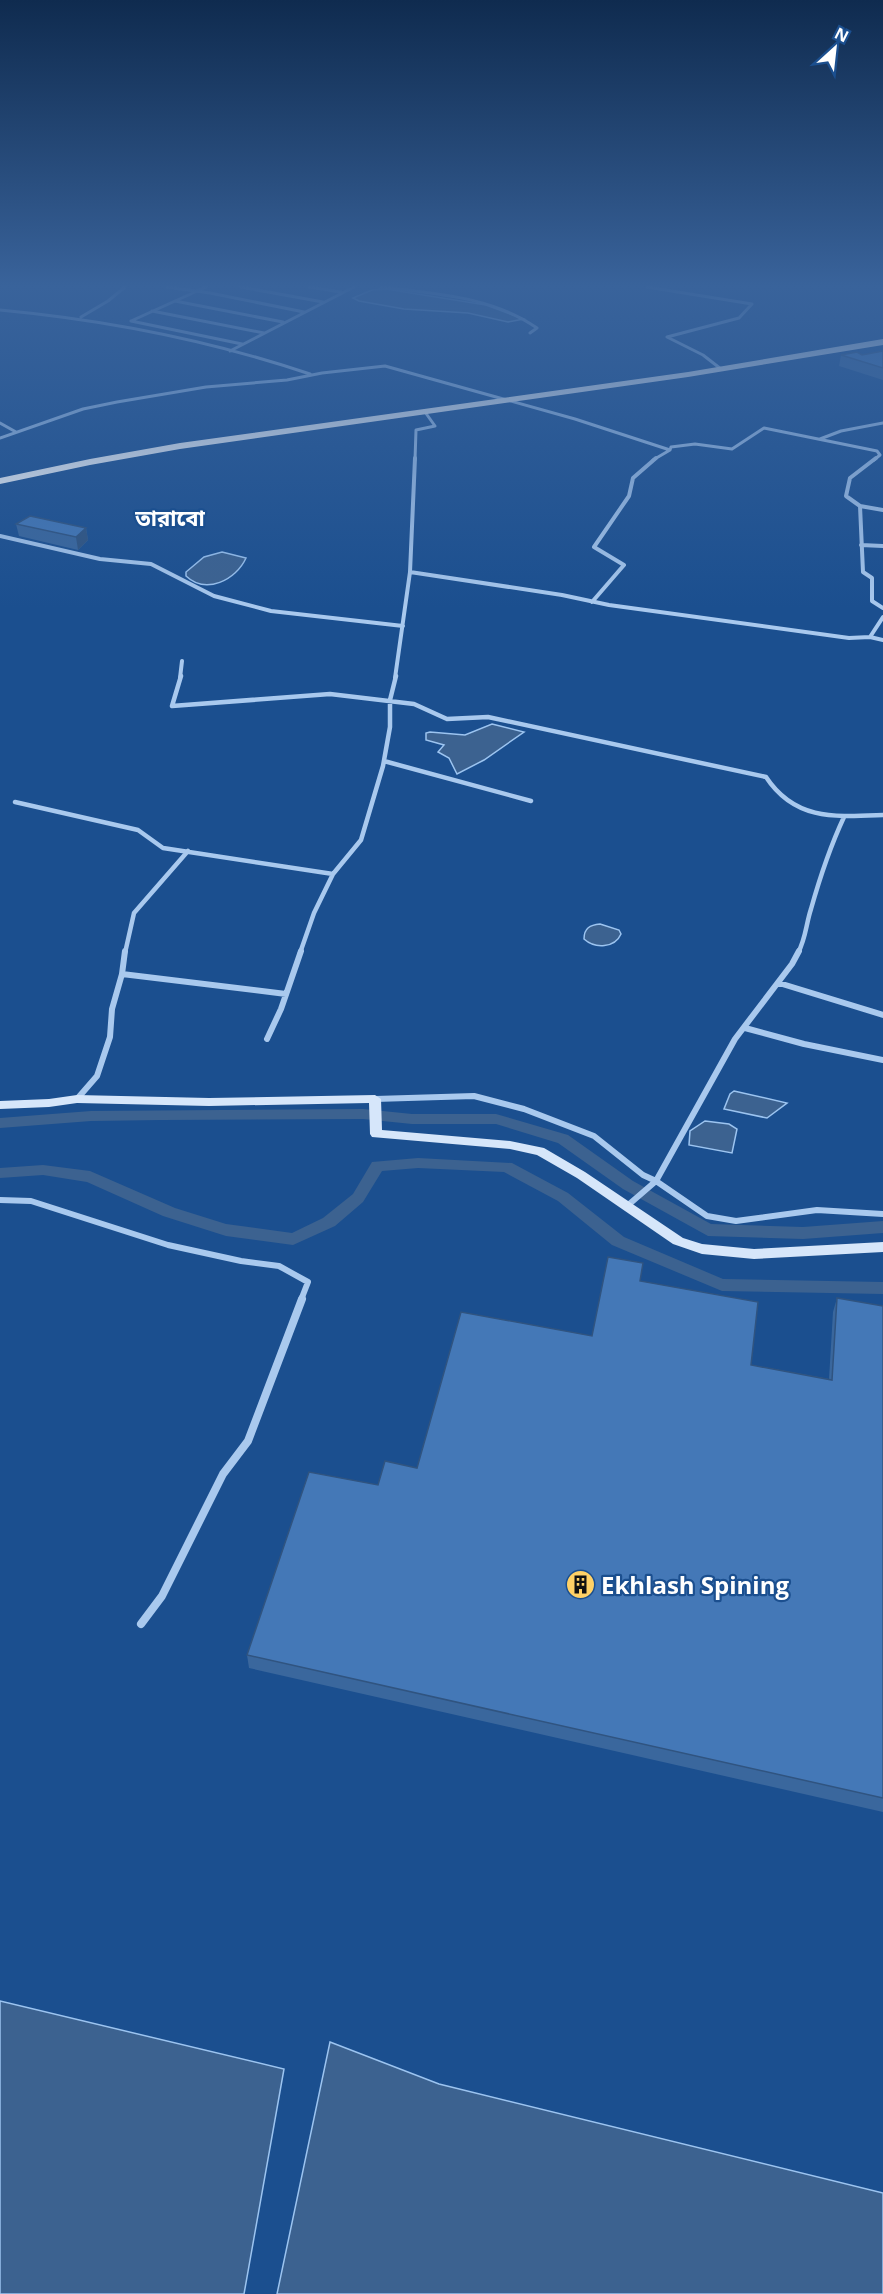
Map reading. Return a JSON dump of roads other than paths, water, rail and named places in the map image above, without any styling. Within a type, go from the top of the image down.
[{"type":"highway","points":[[0,481],[115,456],[547,394]]},
{"type":"street","points":[[0,438],[83,409],[164,394]]},
{"type":"street","points":[[486,394],[670,450]]},
{"type":"street","points":[[267,1038],[286,994],[314,913],[333,874],[361,840],[384,761],[390,727],[390,700],[399,661],[410,572],[416,430],[435,426],[425,412]]},
{"type":"street","points":[[0,423],[16,432]]},
{"type":"street","points":[[818,440],[841,431],[883,423]]},
{"type":"street","points":[[592,602],[624,565],[598,552],[594,547],[629,496],[633,478],[651,461],[670,450],[671,447],[680,444],[732,449],[764,428],[880,452],[880,456],[850,478],[846,496],[860,506],[883,510]]},
{"type":"street","points":[[860,506],[863,572],[872,578],[872,601],[883,608]]},
{"type":"street","points":[[0,536],[100,559],[151,564],[214,596],[271,611],[403,626]]},
{"type":"street","points":[[861,545],[883,546]]},
{"type":"street","points":[[410,572],[592,602],[849,638],[870,637],[883,640]]},
{"type":"street","points":[[870,637],[883,617]]},
{"type":"street","points":[[182,661],[180,682],[172,706],[330,694],[390,700],[414,704],[447,719],[488,717],[612,741],[766,777],[781,797],[800,808],[844,817],[883,815]]},
{"type":"street","points":[[384,761],[531,801]]},
{"type":"street","points":[[15,802],[138,830],[163,848],[333,874]]},
{"type":"street","points":[[627,1206],[654,1183],[735,1039],[779,983],[806,938],[808,918],[828,852],[844,817]]},
{"type":"street","points":[[77,1099],[97,1076],[110,1037],[112,1009],[122,974],[128,934],[134,913],[188,851]]},
{"type":"street","points":[[122,974],[286,994]]},
{"type":"street","points":[[779,983],[883,1016]]},
{"type":"street","points":[[745,1028],[804,1044],[883,1060]]},
{"type":"street","points":[[0,1105],[49,1103],[77,1099],[209,1102],[474,1096],[524,1109],[594,1136],[654,1183],[707,1216],[736,1221],[817,1210],[883,1215]]},
{"type":"street","points":[[375,1099],[376,1134],[510,1145],[540,1151],[581,1175],[678,1241],[702,1249],[754,1254],[883,1247]]},
{"type":"street","points":[[0,1200],[31,1201],[168,1245],[241,1261],[279,1266],[308,1282],[248,1441],[223,1474],[162,1596],[141,1624]]},
{"type":"water","points":[[222,552],[246,558],[235,573],[228,578],[220,582],[202,584],[186,576],[186,572],[204,557]]},
{"type":"water","points":[[492,724],[524,732],[484,760],[457,774],[449,758],[438,752],[444,745],[426,740],[426,733],[430,732],[465,735]]},
{"type":"water","points":[[600,924],[619,930],[621,934],[618,939],[610,944],[599,946],[584,939],[588,928]]},
{"type":"water","points":[[734,1091],[787,1103],[767,1118],[724,1109],[730,1094]]},
{"type":"water","points":[[705,1121],[729,1124],[737,1129],[732,1153],[689,1145],[690,1131]]},
{"type":"water","points":[[0,2001],[284,2069],[244,2294],[0,2294]]},
{"type":"water","points":[[330,2042],[439,2084],[883,2193],[883,2294],[277,2294]]},
{"type":"waterway","points":[[0,1123],[91,1116],[161,1115],[363,1114],[412,1119],[496,1119],[563,1139],[628,1185],[708,1230],[803,1233],[883,1227]]},
{"type":"waterway","points":[[0,1173],[43,1170],[90,1177],[169,1212],[226,1230],[293,1239],[329,1222],[358,1198],[377,1166],[418,1163],[507,1167],[563,1197],[618,1241],[722,1285],[883,1288]]},
{"type":"place","name":"Ekhlash Spining","points":[[580,1584]]},
{"type":"district","name":"তারাবো","points":[[170,517]]}]
